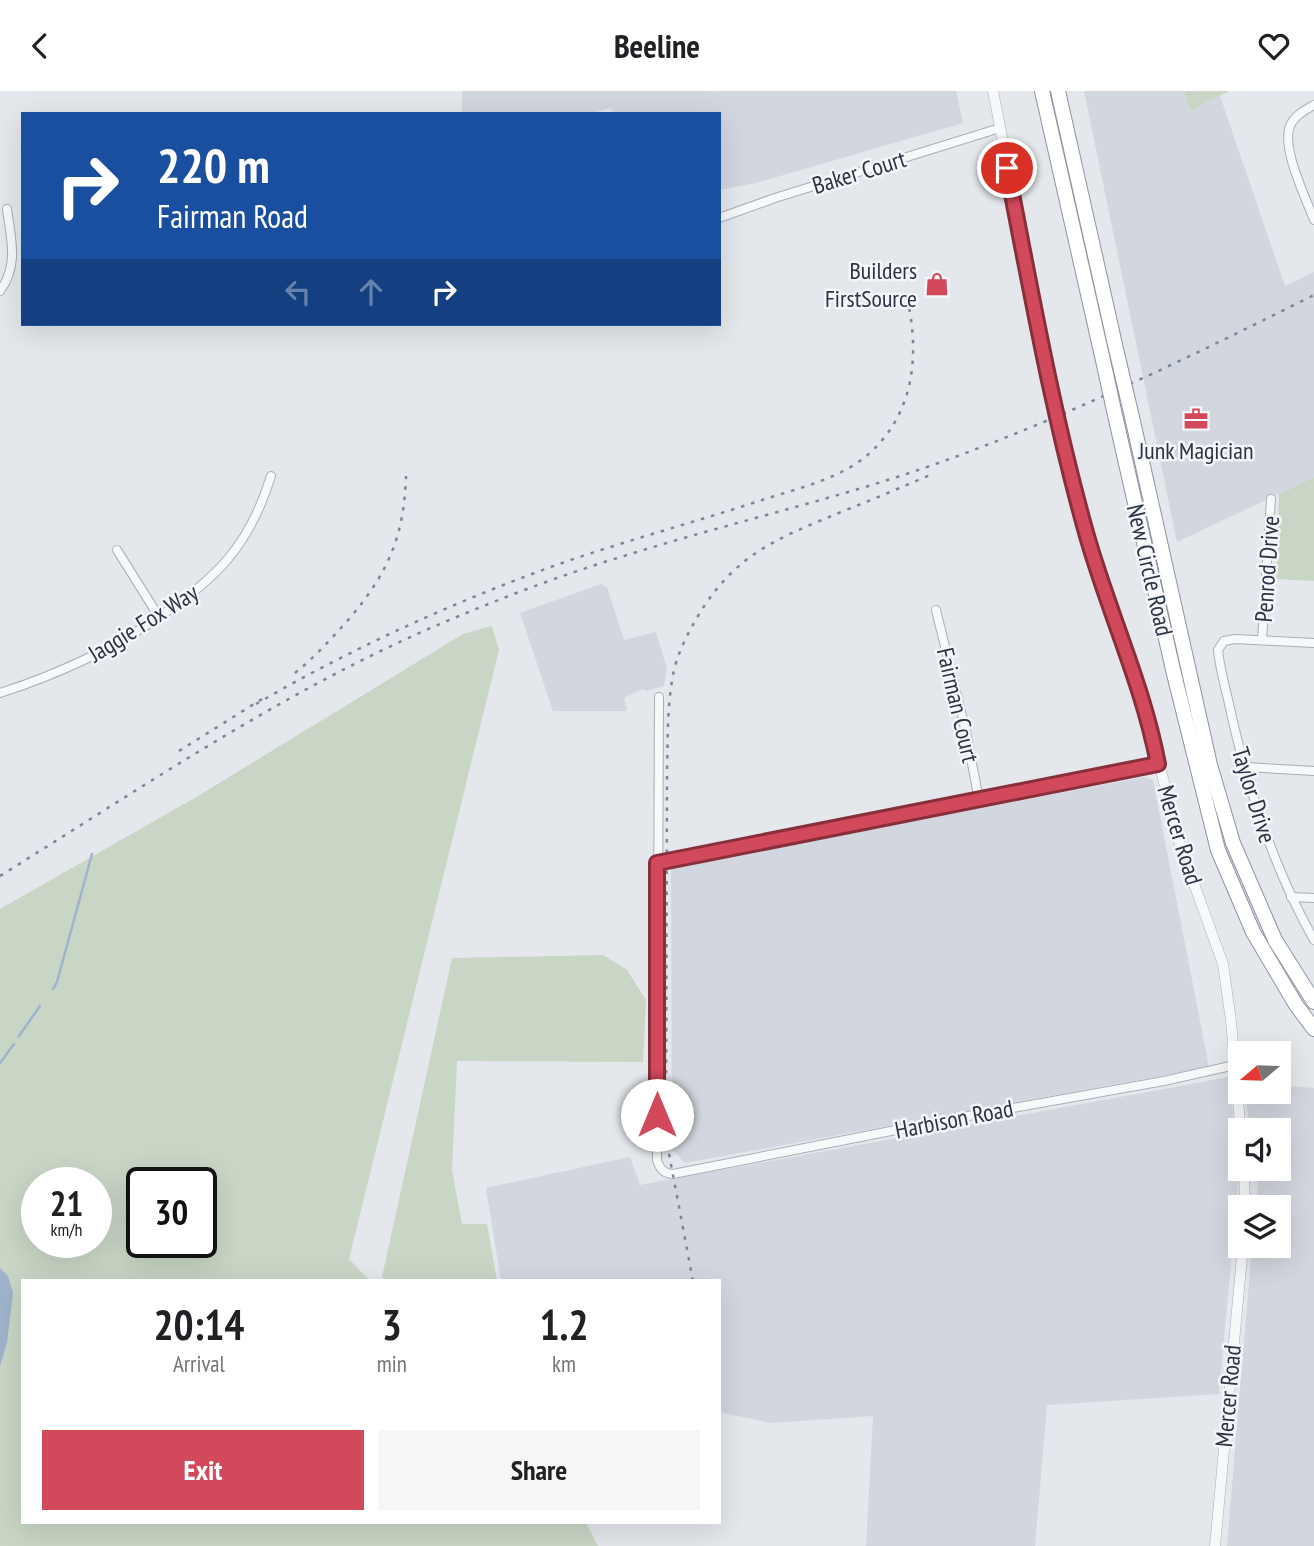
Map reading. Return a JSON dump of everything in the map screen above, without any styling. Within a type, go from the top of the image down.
[{"type":"highway","name":"New Circle Road","points":[[1042,91],[1177,687],[1219,850],[1253,932],[1296,1005],[1314,1029]]},
{"type":"highway","name":"New Circle Road","points":[[1058,91],[1210,765],[1233,843],[1275,940],[1314,1002]]},
{"type":"street","name":"Mercer Road","points":[[993,91],[1065,445],[1093,555],[1138,685],[1180,845],[1223,964],[1232,1041]]},
{"type":"street","points":[[1314,104],[1294,120],[1288,134],[1290,154],[1311,201],[1314,220]]},
{"type":"street","name":"Baker Court","points":[[721,217],[1000,128]]},
{"type":"street","points":[[0,291],[9,278],[13,259],[7,209]]},
{"type":"street","name":"Jaggie Fox Way","points":[[0,693],[106,651],[202,587],[233,554],[252,524],[271,476]]},
{"type":"street","name":"Penrod Drive","points":[[1262,640],[1271,499]]},
{"type":"street","points":[[117,550],[159,617]]},
{"type":"street","name":"Fairman Court","points":[[936,610],[966,732],[979,800]]},
{"type":"street","name":"Taylor Drive","points":[[1262,640],[1235,639],[1222,643],[1219,656],[1244,767],[1269,848],[1314,940]]},
{"type":"street","points":[[1262,640],[1314,643]]},
{"type":"street","points":[[659,697],[657,863],[1158,764]]},
{"type":"street","points":[[1244,767],[1314,771]]},
{"type":"street","name":"Harbison Road","points":[[657,863],[657,1160],[665,1173],[673,1174],[945,1120],[1171,1080],[1228,1067]]},
{"type":"street","points":[[1291,897],[1314,898]]},
{"type":"street","name":"Mercer Road","points":[[1215,1546],[1242,1258]]},
{"type":"shaded area","points":[[462,91],[956,91],[963,123],[756,183],[721,190],[721,112],[612,112],[611,108],[595,112],[462,112]]},
{"type":"shaded area","points":[[1084,91],[1184,91],[1190,111],[1220,96],[1285,286],[1314,272],[1314,477],[1177,542]]},
{"type":"shaded area","points":[[601,584],[607,587],[624,640],[656,632],[667,669],[664,686],[647,691],[643,689],[624,698],[627,711],[553,711],[520,613]]},
{"type":"shaded area","points":[[1144,777],[1153,780],[1209,1067],[685,1163],[672,1149],[671,868]]},
{"type":"shaded area","points":[[1228,1077],[1228,1104],[1232,1104],[1233,1118],[1228,1118],[1228,1181],[1239,1181],[1237,1195],[1228,1195],[1228,1258],[1231,1258],[1219,1394],[1047,1405],[1035,1546],[866,1546],[873,1416],[771,1423],[721,1412],[721,1279],[501,1279],[486,1188],[630,1157],[640,1185]]},
{"type":"shaded area","points":[[1292,1086],[1314,1088],[1314,1546],[1227,1546],[1251,1258],[1291,1258],[1291,1195],[1257,1195],[1258,1181],[1291,1181],[1291,1118],[1248,1118],[1247,1104],[1292,1104]]},
{"type":"green space","points":[[1184,91],[1229,91],[1190,111]]},
{"type":"green space","points":[[1314,477],[1314,581],[1276,579],[1279,494]]},
{"type":"green space","points":[[492,626],[499,650],[349,1259],[368,1279],[21,1279],[21,1524],[587,1524],[598,1546],[0,1546],[0,909],[198,796],[463,634]]},
{"type":"green space","points":[[603,955],[627,970],[646,1000],[643,1062],[457,1061],[452,1170],[462,1224],[487,1224],[497,1279],[384,1279],[382,1277],[452,958]]},
{"type":"water","points":[[0,1268],[8,1276],[13,1293],[7,1343],[0,1366]]},
{"type":"waterway","points":[[53,989],[92,854]]},
{"type":"waterway","points":[[19,1036],[40,1006]]},
{"type":"waterway","points":[[0,1063],[14,1044]]},
{"type":"railway","points":[[0,876],[219,739],[388,647],[534,586],[602,563],[854,490],[980,448],[1125,387],[1314,295]]},
{"type":"railway","points":[[256,704],[363,647],[510,582],[600,550],[805,487],[849,468],[874,449],[888,433],[906,397],[913,358],[907,297]]},
{"type":"railway","points":[[693,1279],[666,1138],[668,720],[676,663],[698,616],[728,576],[744,561],[801,529],[930,475]]},
{"type":"railway","points":[[295,673],[349,619],[384,570],[402,518],[406,476]]},
{"type":"railway","points":[[179,751],[262,699]]},
{"type":"place","name":"Builders FirstSource","points":[[937,284]]},
{"type":"place","name":"Junk Magician","points":[[1196,419]]},
{"type":"route","points":[[657,1115],[657,863],[1158,764],[1138,685],[1105,594],[1087,534],[1049,376],[1007,168]]}]
